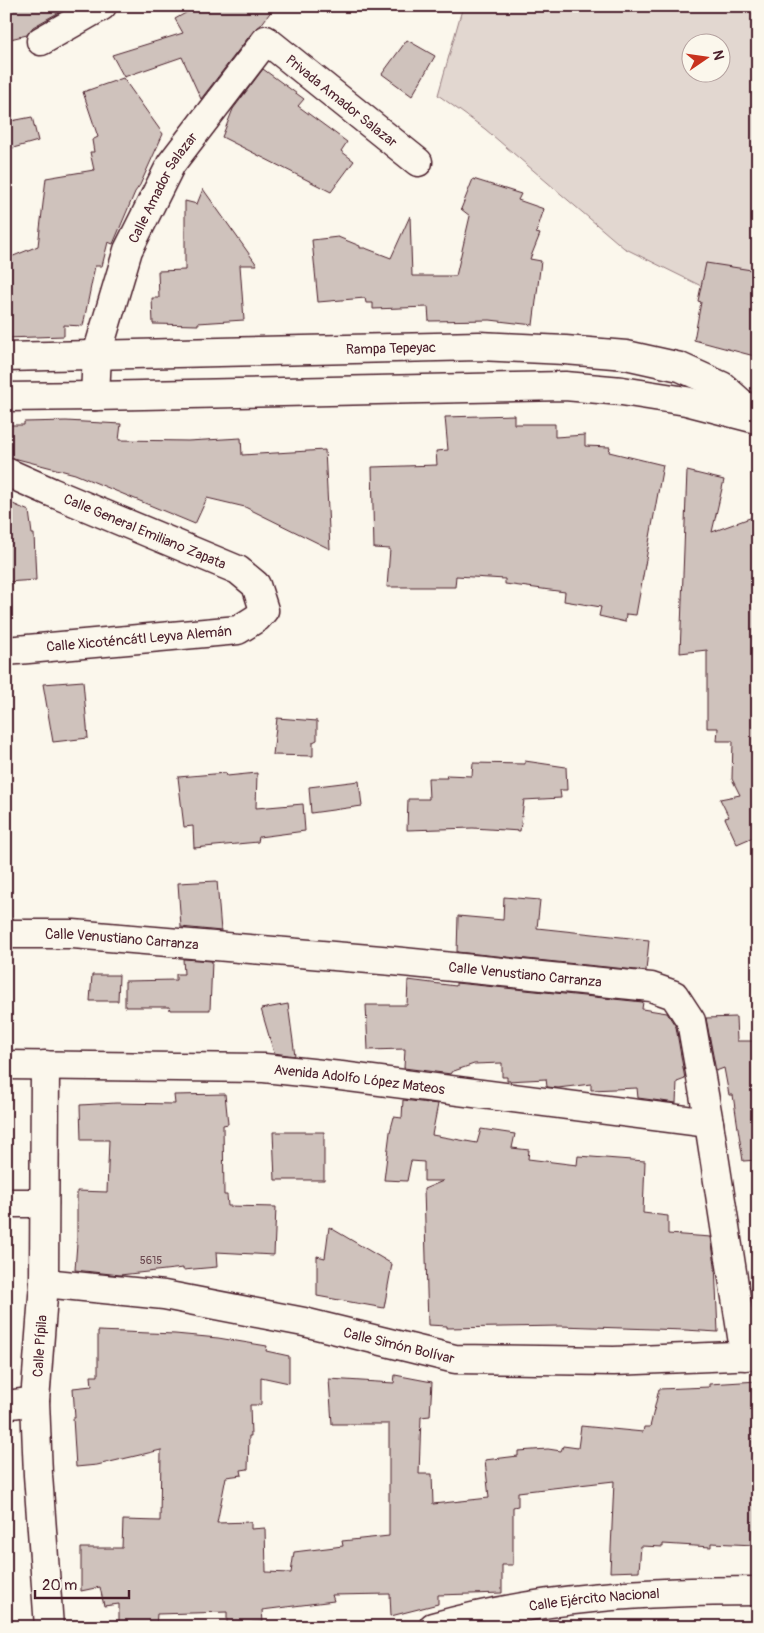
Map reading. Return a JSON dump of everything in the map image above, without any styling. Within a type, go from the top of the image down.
[{"type":"street","points":[[41,41],[102,6]]},
{"type":"street","name":"Privada Amador Salazar","points":[[266,40],[418,162]]},
{"type":"street","name":"Calle Amador Salazar","points":[[95,396],[98,354],[128,250],[171,164],[266,40]]},
{"type":"street","name":"Rampa Tepeyac","points":[[6,357],[479,346],[626,355],[680,367],[722,386],[758,419]]},
{"type":"street","name":"Rampa Tepeyac","points":[[6,396],[95,396],[564,386],[622,391],[686,401],[758,419]]},
{"type":"street","name":"Calle General Emiliano Zapata","points":[[6,472],[238,570],[256,585],[264,610]]},
{"type":"street","name":"Calle Xicoténcátl Leyva Alemán","points":[[6,651],[238,630],[257,618],[264,610]]},
{"type":"street","name":"Calle Venustiano Carranza","points":[[6,934],[83,935],[393,961],[651,987],[674,995],[691,1021],[751,1355]]},
{"type":"street","name":"Avenida Adolfo López Mateos","points":[[6,1065],[264,1068],[709,1123]]},
{"type":"street","name":"Calle Pípila","points":[[44,1065],[44,1283],[35,1401],[38,1475],[49,1627]]},
{"type":"street","points":[[6,1203],[44,1203]]},
{"type":"street","name":"Calle Simón Bolívar","points":[[44,1283],[164,1295],[304,1322],[454,1359],[614,1360],[751,1355]]},
{"type":"street","points":[[6,1405],[35,1401]]},
{"type":"street","name":"Calle Ejército Nacional","points":[[433,1627],[539,1604],[679,1592],[758,1591]]},
{"type":"shaded area","points":[[463,6],[758,6],[758,314],[624,248],[485,129],[438,95]]},
{"type":"building","points":[[6,6],[70,6],[33,27],[27,35],[6,40]]},
{"type":"building","points":[[198,6],[275,6],[201,99],[182,57],[124,77],[112,55],[183,33],[175,19]]},
{"type":"building","points":[[407,40],[435,56],[412,96],[382,74]]},
{"type":"building","points":[[263,69],[304,99],[298,106],[347,142],[341,151],[354,161],[331,192],[222,137],[233,109]]},
{"type":"building","points":[[123,78],[163,134],[113,244],[108,242],[102,266],[95,266],[83,326],[64,325],[64,336],[6,338],[6,259],[38,246],[46,178],[94,170],[90,152],[94,152],[92,140],[98,137],[83,92]]},
{"type":"building","points":[[32,117],[38,141],[6,150],[6,122]]},
{"type":"building","points":[[473,179],[521,194],[518,200],[544,209],[536,233],[540,234],[530,259],[541,261],[533,325],[490,320],[429,321],[428,307],[373,309],[373,303],[366,303],[365,298],[318,302],[312,240],[338,237],[360,246],[360,248],[365,248],[391,258],[410,216],[412,276],[456,276],[470,216],[461,209]]},
{"type":"building","points":[[203,189],[257,265],[240,265],[244,320],[198,323],[198,325],[153,324],[152,298],[159,298],[158,271],[185,270],[185,201],[197,204]]},
{"type":"building","points":[[706,263],[758,271],[758,357],[694,340],[701,302],[698,301]]},
{"type":"building","points":[[514,415],[514,424],[555,424],[555,437],[585,435],[585,446],[610,447],[609,452],[663,465],[636,615],[626,614],[625,622],[599,616],[601,607],[564,601],[565,592],[505,584],[505,579],[456,576],[455,587],[387,587],[390,549],[374,548],[372,467],[437,465],[436,451],[448,450],[445,417]]},
{"type":"building","points":[[66,421],[121,424],[119,440],[188,441],[241,438],[242,455],[325,450],[330,549],[245,507],[207,498],[195,524],[75,474],[6,456],[6,425],[24,425],[24,422]]},
{"type":"building","points":[[687,471],[724,480],[712,532],[758,515],[758,835],[737,844],[725,818],[729,817],[720,799],[740,795],[732,779],[733,741],[717,741],[718,728],[707,728],[707,650],[680,653]]},
{"type":"building","points":[[6,501],[29,511],[32,534],[34,534],[36,580],[6,582]]},
{"type":"building","points":[[83,681],[88,738],[53,742],[43,684]]},
{"type":"building","points":[[277,718],[317,721],[317,740],[313,742],[313,756],[273,755]]},
{"type":"building","points":[[525,761],[566,767],[567,790],[560,790],[561,798],[524,800],[520,831],[473,828],[407,830],[408,799],[429,799],[428,778],[447,778],[446,775],[472,776],[473,763],[525,764]]},
{"type":"building","points":[[226,773],[227,776],[257,773],[256,808],[303,804],[305,831],[259,837],[258,842],[194,848],[193,826],[184,827],[178,777]]},
{"type":"building","points":[[359,781],[362,806],[311,813],[309,787]]},
{"type":"building","points":[[217,881],[221,931],[181,927],[178,883]]},
{"type":"building","points":[[504,897],[540,900],[537,928],[649,940],[646,971],[457,952],[458,916],[503,920]]},
{"type":"building","points":[[183,959],[212,961],[210,1010],[170,1010],[169,1007],[125,1007],[125,981],[176,980],[176,974],[184,974]]},
{"type":"building","points":[[92,975],[119,975],[118,1001],[90,1001]]},
{"type":"building","points":[[408,980],[643,1002],[642,1009],[667,1013],[676,1027],[685,1079],[677,1082],[676,1103],[638,1098],[637,1088],[591,1090],[591,1084],[558,1088],[547,1087],[546,1079],[507,1081],[507,1077],[502,1077],[502,1063],[474,1064],[451,1072],[451,1074],[404,1068],[405,1049],[368,1050],[366,1005],[407,1005]]},
{"type":"building","points":[[288,1004],[295,1056],[274,1053],[261,1009]]},
{"type":"building","points":[[736,1017],[737,1041],[758,1041],[758,1160],[743,1161],[733,1095],[729,1095],[724,1068],[716,1071],[706,1018]]},
{"type":"building","points":[[225,1094],[228,1124],[223,1125],[224,1195],[227,1195],[228,1206],[276,1207],[274,1255],[216,1252],[217,1267],[183,1270],[183,1268],[120,1275],[75,1270],[77,1191],[107,1192],[109,1140],[81,1140],[80,1105],[116,1103],[175,1104],[174,1095]]},
{"type":"building","points":[[403,1100],[438,1104],[432,1135],[477,1143],[481,1129],[515,1134],[512,1148],[529,1150],[528,1159],[577,1165],[578,1156],[645,1161],[643,1213],[668,1216],[668,1234],[711,1237],[715,1265],[718,1332],[560,1326],[447,1328],[447,1326],[428,1325],[424,1189],[443,1181],[424,1181],[424,1162],[411,1161],[407,1181],[384,1180],[390,1132],[394,1117],[402,1118]]},
{"type":"building","points":[[273,1132],[324,1132],[324,1180],[275,1180]]},
{"type":"building","points":[[329,1227],[392,1264],[384,1308],[317,1296],[317,1256],[325,1258]]},
{"type":"building","points":[[98,1331],[218,1338],[267,1346],[266,1351],[289,1356],[289,1383],[261,1377],[261,1405],[250,1405],[251,1436],[249,1436],[248,1469],[241,1470],[242,1475],[226,1477],[217,1523],[251,1522],[251,1529],[265,1528],[266,1572],[291,1573],[294,1552],[343,1546],[342,1541],[389,1536],[389,1424],[332,1424],[329,1379],[394,1383],[395,1375],[432,1382],[430,1416],[421,1417],[419,1474],[432,1474],[433,1504],[489,1498],[485,1460],[518,1456],[518,1451],[548,1449],[561,1451],[563,1446],[578,1448],[581,1426],[643,1432],[644,1427],[650,1427],[659,1389],[709,1387],[709,1384],[758,1381],[758,1514],[755,1545],[711,1543],[711,1547],[663,1544],[663,1547],[641,1546],[639,1571],[610,1572],[614,1481],[518,1492],[518,1506],[513,1507],[513,1565],[502,1565],[502,1593],[438,1595],[438,1604],[391,1616],[390,1594],[332,1595],[334,1601],[262,1610],[263,1622],[252,1623],[252,1627],[227,1627],[227,1612],[157,1614],[156,1627],[119,1627],[119,1604],[104,1606],[100,1587],[81,1591],[81,1548],[122,1548],[123,1520],[160,1521],[161,1450],[97,1465],[76,1467],[73,1388],[92,1386],[91,1376],[98,1376]]}]
